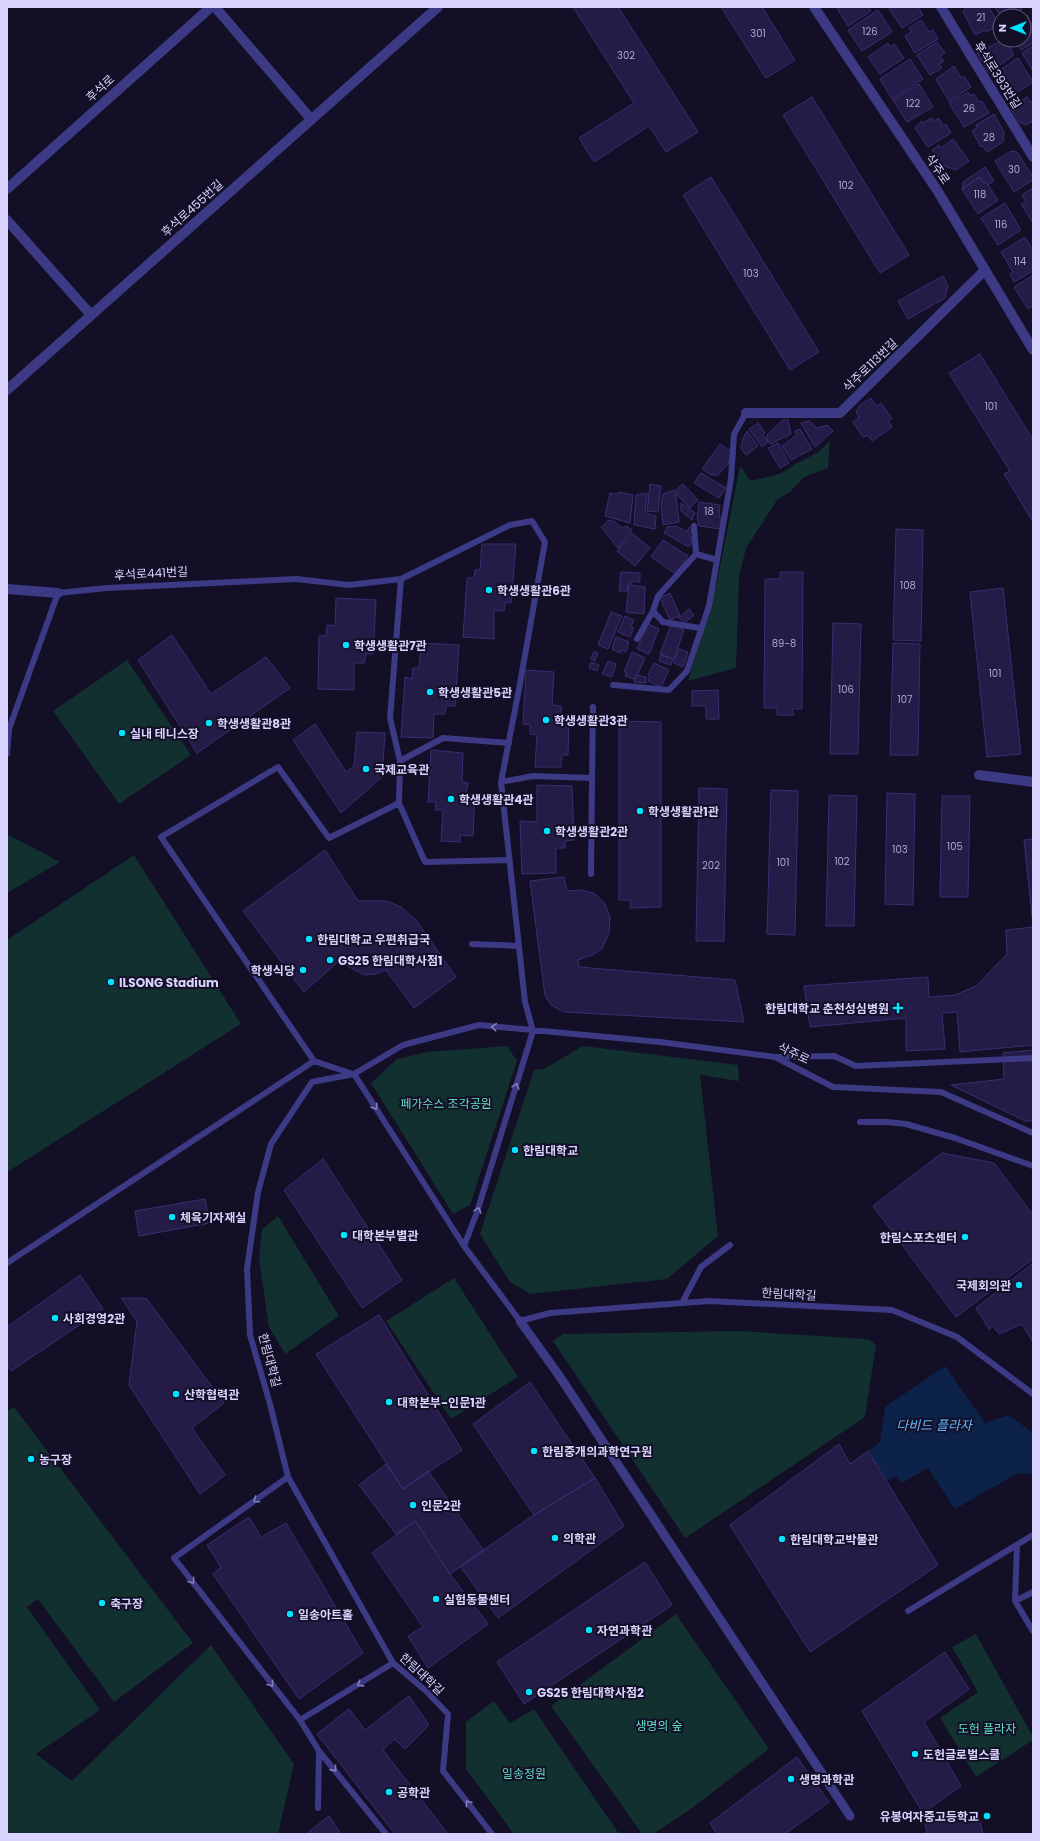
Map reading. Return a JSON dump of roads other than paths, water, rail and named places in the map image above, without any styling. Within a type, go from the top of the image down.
[{"type":"street","name":"후석로","points":[[7,189],[211,7]]},
{"type":"street","points":[[215,7],[311,119]]},
{"type":"street","name":"후석로455번길","points":[[7,390],[438,7]]},
{"type":"street","name":"후석로393번길","points":[[941,7],[1033,157]]},
{"type":"street","name":"삭주로","points":[[816,8],[937,190],[1033,350]]},
{"type":"street","points":[[7,220],[91,315]]},
{"type":"street","name":"삭주로113번길","points":[[746,413],[840,413],[985,270]]},
{"type":"street","name":"후석로441번길","points":[[7,589],[58,593]]},
{"type":"street","points":[[979,775],[1033,782]]},
{"type":"street","points":[[520,1321],[558,1374],[850,1816]]},
{"type":"lane","points":[[613,685],[670,690],[686,671],[709,606],[731,479],[734,434],[746,413]]},
{"type":"lane","points":[[464,1246],[477,1212],[533,1030],[525,1002],[501,782],[545,542],[532,521],[510,525],[401,580],[390,718],[400,761],[399,803],[425,862],[509,860]]},
{"type":"lane","points":[[637,640],[653,611],[658,596],[696,554],[694,526]]},
{"type":"lane","points":[[696,554],[717,560]]},
{"type":"lane","name":"후석로441번길","points":[[58,593],[107,588],[296,579],[349,585],[401,580]]},
{"type":"lane","points":[[7,754],[9,729],[58,593]]},
{"type":"lane","points":[[653,611],[662,622],[700,628]]},
{"type":"lane","points":[[591,874],[593,708]]},
{"type":"lane","points":[[400,761],[443,738],[509,743]]},
{"type":"lane","points":[[399,803],[328,838],[278,767],[161,837],[314,1060],[354,1074],[464,1246],[520,1321]]},
{"type":"lane","points":[[501,782],[533,776],[592,778]]},
{"type":"lane","points":[[472,944],[519,946]]},
{"type":"lane","name":"삭주로","points":[[354,1074],[403,1045],[479,1025],[660,1042],[775,1057],[833,1087],[941,1092],[1033,1133]]},
{"type":"lane","points":[[775,1057],[834,1056],[856,1066],[1033,1058]]},
{"type":"lane","points":[[7,1263],[314,1060]]},
{"type":"lane","name":"한림대학길","points":[[354,1074],[312,1082],[272,1144],[258,1192],[247,1269],[250,1335],[270,1404],[288,1477],[393,1663],[426,1691],[448,1714],[443,1771],[492,1834]]},
{"type":"lane","points":[[860,1122],[906,1124],[955,1138],[1033,1166]]},
{"type":"lane","points":[[682,1304],[701,1267],[730,1245]]},
{"type":"lane","name":"한림대학길","points":[[520,1321],[550,1313],[709,1301],[892,1310],[957,1337],[1033,1394]]},
{"type":"lane","points":[[288,1477],[174,1558],[300,1720],[319,1750],[386,1834]]},
{"type":"lane","points":[[908,1611],[1033,1535]]},
{"type":"lane","points":[[1017,1545],[1015,1601],[1033,1631]]},
{"type":"lane","points":[[1015,1601],[1033,1592]]},
{"type":"lane","points":[[300,1720],[393,1663]]},
{"type":"lane","points":[[318,1808],[319,1750]]},
{"type":"water","name":"다비드 플라자","points":[[945,1366],[985,1423],[1009,1415],[1033,1433],[1033,1474],[1018,1473],[955,1509],[928,1468],[902,1483],[897,1476],[887,1481],[868,1451],[880,1442],[885,1407]]},
{"type":"place","name":"학생생활관6관","points":[[489,590]]},
{"type":"place","name":"학생생활관7관","points":[[346,645]]},
{"type":"place","name":"학생생활관5관","points":[[430,692]]},
{"type":"place","name":"학생생활관3관","points":[[546,720]]},
{"type":"place","name":"학생생활관8관","points":[[209,723]]},
{"type":"place","name":"실내 테니스장","points":[[122,733]]},
{"type":"place","name":"국제교육관","points":[[366,769]]},
{"type":"place","name":"학생생활관4관","points":[[451,799]]},
{"type":"place","name":"학생생활관1관","points":[[640,811]]},
{"type":"place","name":"학생생활관2관","points":[[547,831]]},
{"type":"place","name":"한림대학교 우편취급국","points":[[309,939]]},
{"type":"place","name":"GS25 한림대학사점1","points":[[330,960]]},
{"type":"place","name":"학생식당","points":[[303,970]]},
{"type":"place","name":"ILSONG Stadium","points":[[111,982]]},
{"type":"place","name":"한림대학교 춘천성심병원","points":[[898,1008]]},
{"type":"place","name":"한림대학교","points":[[515,1150]]},
{"type":"place","name":"체육기자재실","points":[[172,1217]]},
{"type":"place","name":"대학본부별관","points":[[344,1235]]},
{"type":"place","name":"한림스포츠센터","points":[[965,1237]]},
{"type":"place","name":"국제회의관","points":[[1019,1285]]},
{"type":"place","name":"사회경영2관","points":[[55,1318]]},
{"type":"place","name":"산학협력관","points":[[176,1394]]},
{"type":"place","name":"대학본부-인문1관","points":[[389,1402]]},
{"type":"place","name":"한림중개의과학연구원","points":[[534,1451]]},
{"type":"place","name":"농구장","points":[[31,1459]]},
{"type":"place","name":"인문2관","points":[[413,1505]]},
{"type":"place","name":"의학관","points":[[555,1538]]},
{"type":"place","name":"한림대학교박물관","points":[[782,1539]]},
{"type":"place","name":"실험동물센터","points":[[436,1599]]},
{"type":"place","name":"축구장","points":[[102,1603]]},
{"type":"place","name":"일송아트홀","points":[[290,1614]]},
{"type":"place","name":"자연과학관","points":[[589,1630]]},
{"type":"place","name":"GS25 한림대학사점2","points":[[529,1692]]},
{"type":"place","name":"도헌글로벌스쿨","points":[[915,1754]]},
{"type":"place","name":"생명과학관","points":[[791,1779]]},
{"type":"place","name":"공학관","points":[[389,1792]]},
{"type":"place","name":"유봉여자중고등학교","points":[[987,1816]]},
{"type":"park label","name":"페가수스 조각공원","points":[[446,1103]]},
{"type":"park label","name":"생명의 숲","points":[[659,1725]]},
{"type":"park label","name":"도헌 플라자","points":[[987,1728]]},
{"type":"park label","name":"일송정원","points":[[524,1773]]}]
